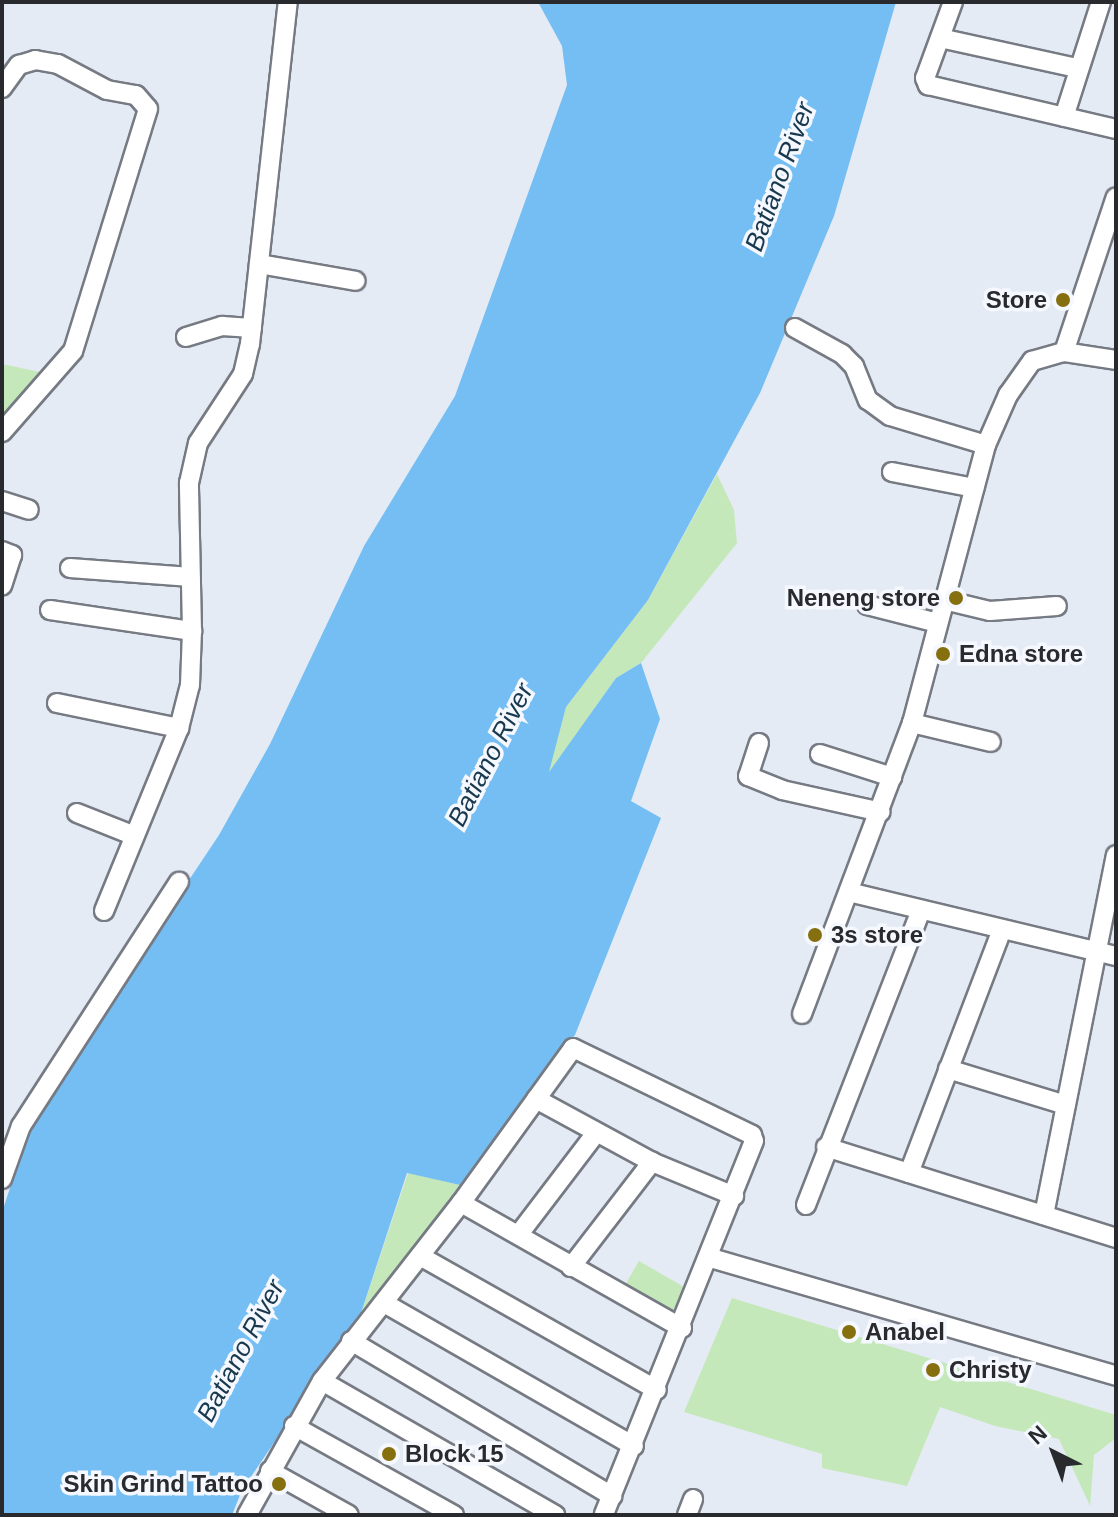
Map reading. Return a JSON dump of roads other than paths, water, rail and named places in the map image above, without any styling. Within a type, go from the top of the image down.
[{"type":"street","points":[[104,911],[179,728],[190,685],[189,483],[198,443],[243,374],[252,328],[288,2]]},
{"type":"street","points":[[953,2],[925,78],[928,85],[1116,129]]},
{"type":"street","points":[[1064,117],[1077,68],[1101,2]]},
{"type":"street","points":[[940,38],[1077,68]]},
{"type":"street","points":[[2,88],[19,65],[35,60],[58,64],[107,90],[136,95],[148,109],[73,351],[2,432]]},
{"type":"street","points":[[1064,352],[1112,232],[1116,197]]},
{"type":"street","points":[[259,264],[356,281]]},
{"type":"street","points":[[186,337],[222,326],[252,328]]},
{"type":"street","points":[[795,328],[842,354],[854,366],[868,400],[890,416],[986,445]]},
{"type":"street","points":[[802,1014],[881,812],[912,723],[986,445],[1026,368],[1064,352],[1116,360]]},
{"type":"street","points":[[892,472],[974,488]]},
{"type":"street","points":[[2,501],[29,510]]},
{"type":"street","points":[[2,551],[12,555],[2,585]]},
{"type":"street","points":[[70,568],[191,577]]},
{"type":"street","points":[[944,600],[990,611],[1057,606]]},
{"type":"street","points":[[867,605],[938,623]]},
{"type":"street","points":[[50,610],[192,631]]},
{"type":"street","points":[[57,703],[179,728]]},
{"type":"street","points":[[912,723],[991,742]]},
{"type":"street","points":[[759,743],[748,776],[782,790],[881,812]]},
{"type":"street","points":[[820,754],[892,777]]},
{"type":"street","points":[[77,813],[135,836]]},
{"type":"street","points":[[1044,1215],[1066,1105],[1108,954],[1116,855]]},
{"type":"street","points":[[2,1179],[21,1126],[179,882]]},
{"type":"street","points":[[849,892],[1001,932],[1108,954]]},
{"type":"street","points":[[806,1205],[920,912]]},
{"type":"street","points":[[909,1173],[1001,932]]},
{"type":"street","points":[[249,1514],[294,1426],[322,1381],[461,1203],[569,1050],[578,1050],[752,1135],[753,1147],[711,1258],[604,1515]]},
{"type":"street","points":[[948,1069],[1066,1105]]},
{"type":"street","points":[[536,1099],[652,1162],[734,1196]]},
{"type":"street","points":[[519,1234],[596,1133]]},
{"type":"street","points":[[826,1147],[1116,1238]]},
{"type":"street","points":[[571,1267],[652,1162]]},
{"type":"street","points":[[461,1203],[682,1328]]},
{"type":"street","points":[[420,1256],[657,1390]]},
{"type":"street","points":[[711,1258],[1116,1376]]},
{"type":"street","points":[[384,1303],[634,1446]]},
{"type":"street","points":[[351,1341],[612,1496]]},
{"type":"street","points":[[322,1381],[555,1515]]},
{"type":"street","points":[[294,1426],[454,1515]]},
{"type":"street","points":[[270,1471],[349,1515]]},
{"type":"water","name":"Batiano River","points":[[538,2],[896,2],[834,216],[760,393],[648,600],[566,707],[549,772],[616,678],[641,663],[660,719],[631,801],[661,818],[575,1035],[460,1185],[407,1173],[360,1316],[242,1490],[232,1515],[2,1515],[2,1212],[29,1131],[69,1060],[219,835],[270,744],[364,546],[455,396],[567,85],[562,46]]},
{"type":"place","name":"Store","points":[[1063,300]]},
{"type":"place","name":"Neneng store","points":[[956,598]]},
{"type":"place","name":"Edna store","points":[[943,654]]},
{"type":"place","name":"3s store","points":[[815,935]]},
{"type":"place","name":"Anabel","points":[[849,1332]]},
{"type":"place","name":"Christy","points":[[933,1370]]},
{"type":"place","name":"Block 15","points":[[389,1454]]},
{"type":"place","name":"Skin Grind Tattoo","points":[[279,1484]]}]
